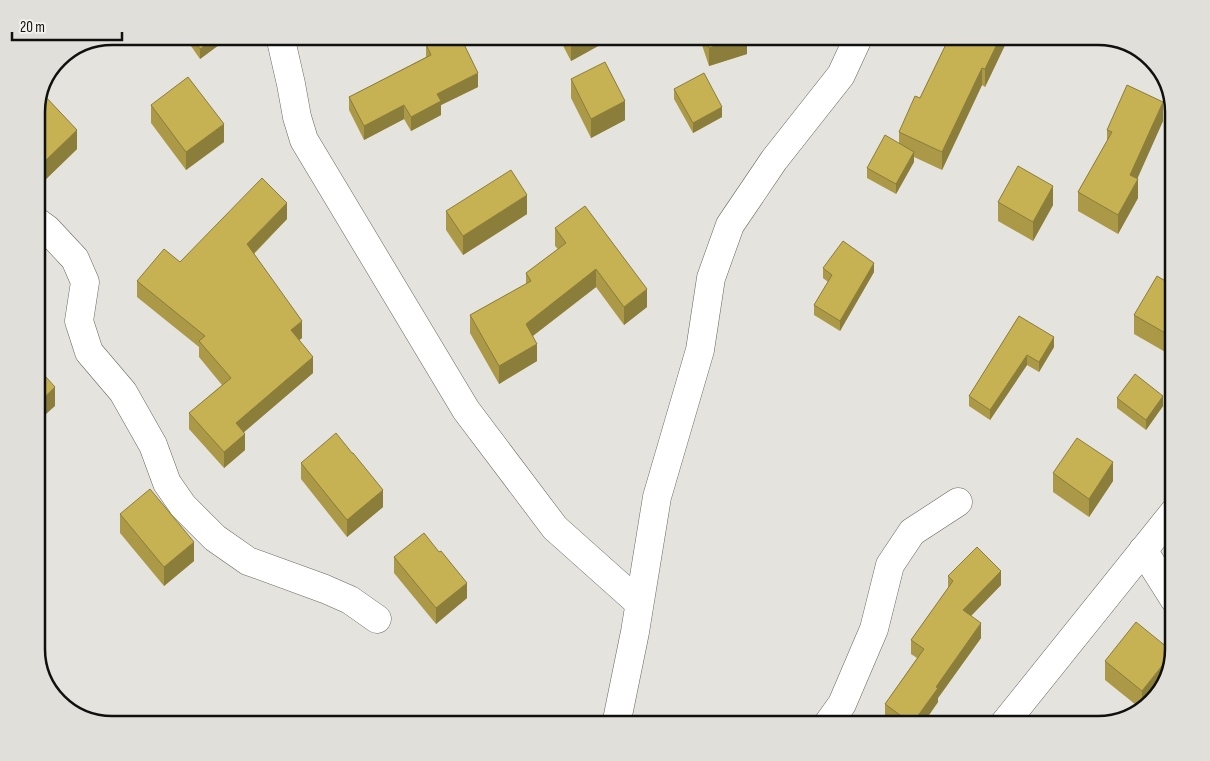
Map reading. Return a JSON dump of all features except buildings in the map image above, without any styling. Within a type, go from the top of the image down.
[{"type":"street","points":[[282,45],[296,117],[304,140],[466,410],[555,528],[640,604]]},
{"type":"street","points":[[618,716],[635,632],[657,497],[700,350],[711,278],[730,224],[774,160],[841,75],[855,45]]},
{"type":"street","points":[[45,228],[75,259],[85,282],[79,322],[88,352],[123,392],[153,445],[167,483],[182,506],[215,538],[248,561],[350,600],[377,620]]},
{"type":"street","points":[[833,716],[842,704],[874,629],[890,565],[912,532],[958,502]]},
{"type":"street","points":[[1010,716],[1165,523]]},
{"type":"street","points":[[1143,550],[1165,585]]}]
